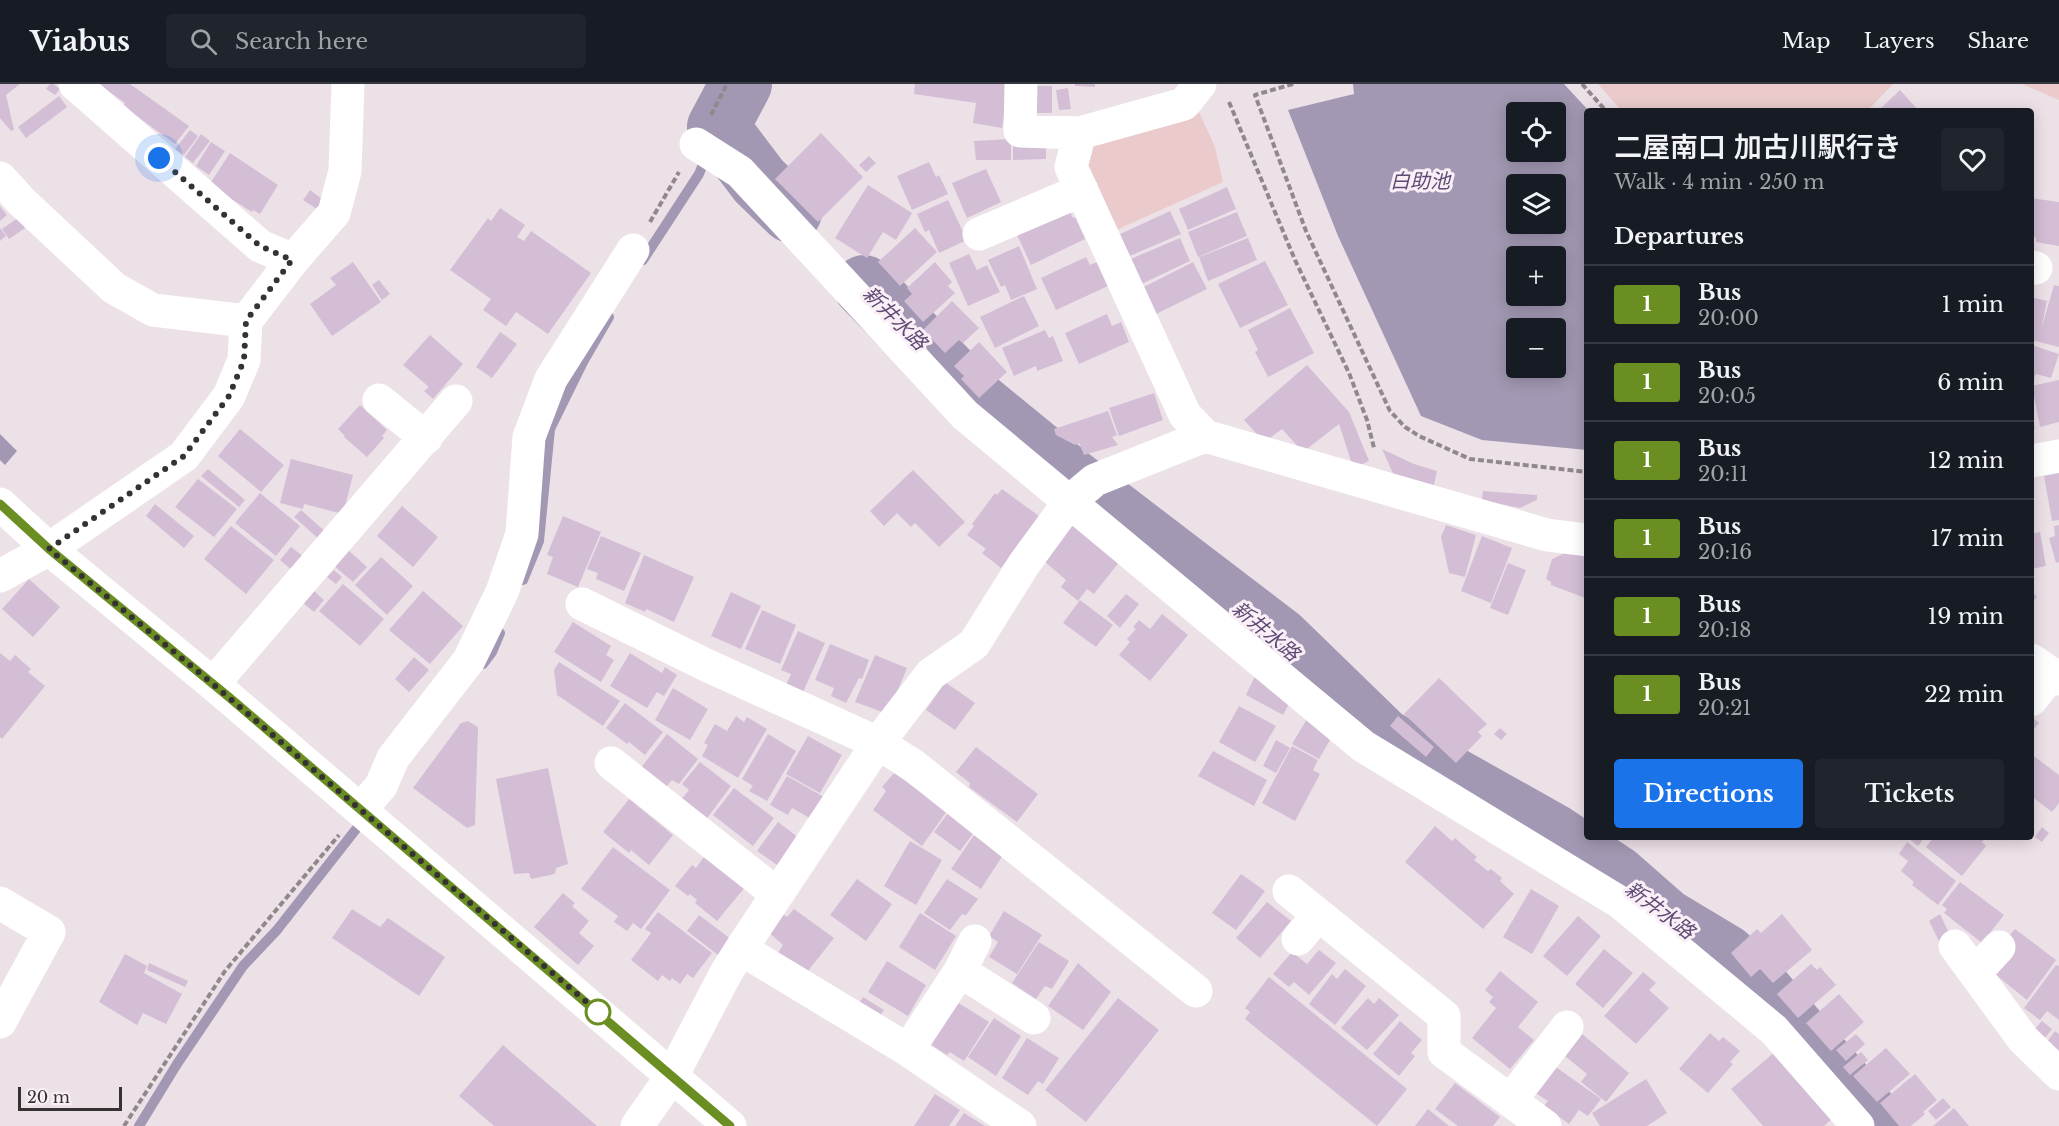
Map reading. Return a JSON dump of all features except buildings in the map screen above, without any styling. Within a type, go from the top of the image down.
[{"type":"street","points":[[75,84],[260,246],[292,260]]},
{"type":"street","points":[[0,576],[49,549],[184,456],[229,396],[244,360],[246,321],[292,260],[334,213],[345,171],[348,84]]},
{"type":"street","points":[[1021,84],[1020,131],[1080,133],[1184,104],[1200,84]]},
{"type":"street","points":[[1080,133],[1071,167],[1185,414],[1204,436],[1547,535],[1584,540]]},
{"type":"street","points":[[696,144],[740,172],[965,414],[1363,746],[1621,903],[1774,1030],[1853,1124]]},
{"type":"street","points":[[0,178],[21,201],[114,288],[153,310],[246,321]]},
{"type":"street","points":[[979,234],[1082,190]]},
{"type":"street","points":[[361,809],[381,786],[393,758],[469,660],[502,592],[522,534],[529,437],[551,379],[633,250]]},
{"type":"street","points":[[379,400],[426,438]]},
{"type":"street","points":[[213,684],[456,401]]},
{"type":"street","points":[[637,1126],[672,1076],[741,949],[878,743],[931,674],[974,644],[1024,564],[1070,501],[1095,480],[1204,436]]},
{"type":"street","points":[[2034,460],[2059,456]]},
{"type":"street","points":[[0,504],[49,549],[361,809],[730,1126]]},
{"type":"street","points":[[582,604],[706,665],[878,743],[914,766],[1197,991]]},
{"type":"street","points":[[2034,695],[2047,671]]},
{"type":"street","points":[[611,763],[777,894]]},
{"type":"street","points":[[1289,891],[1308,927],[1444,1016],[1444,1052],[1528,1117],[1567,1027]]},
{"type":"street","points":[[0,903],[50,932],[0,1022]]},
{"type":"street","points":[[908,1050],[960,972],[975,941]]},
{"type":"street","points":[[1955,946],[2024,1039],[2059,1074]]},
{"type":"street","points":[[1975,973],[1999,947]]},
{"type":"street","points":[[741,949],[908,1050],[1020,1126]]},
{"type":"street","points":[[960,972],[1034,1018]]},
{"type":"path","points":[[1293,84],[1256,95],[1306,231],[1390,411],[1405,427],[1419,436],[1470,459],[1584,472]]},
{"type":"path","points":[[1582,84],[1603,108]]},
{"type":"path","points":[[1228,100],[1295,260],[1349,373],[1367,420],[1373,445],[1394,491]]},
{"type":"path","points":[[124,1126],[225,971],[361,809]]},
{"type":"shaded area","points":[[1598,84],[1893,84],[1870,108],[1619,108]]},
{"type":"shaded area","points":[[2022,84],[2059,84],[2059,100]]},
{"type":"shaded area","points":[[1197,108],[1215,147],[1223,182],[1114,231],[1084,162],[1100,135]]},
{"type":"water","name":"白助池","points":[[1353,84],[1564,84],[1586,108],[1584,108],[1584,450],[1482,440],[1421,416],[1338,236],[1288,110],[1354,94]]},
{"type":"water","points":[[0,434],[17,451],[5,465],[0,460]]},
{"type":"waterway","name":"新井水路","points":[[741,84],[718,127],[759,181],[791,212]]},
{"type":"waterway","points":[[643,260],[699,174],[718,127]]},
{"type":"waterway","name":"新井水路","points":[[864,286],[978,403],[1072,480],[1280,639],[1383,739],[1554,835],[1616,876],[1665,919],[1725,955],[1753,981],[1878,1126]]},
{"type":"waterway","points":[[523,580],[539,541],[550,429],[583,362],[609,317]]},
{"type":"waterway","points":[[483,664],[492,652],[500,633]]},
{"type":"waterway","points":[[139,1126],[177,1064],[243,966],[277,930],[364,819]]},
{"type":"bus line","name":"1","points":[[0,504],[49,549],[230,698],[730,1126]]},
{"type":"route","points":[[159,158],[260,246],[292,260],[246,321],[244,360],[229,396],[184,456],[49,549],[213,684],[603,1016],[598,1012]]}]
